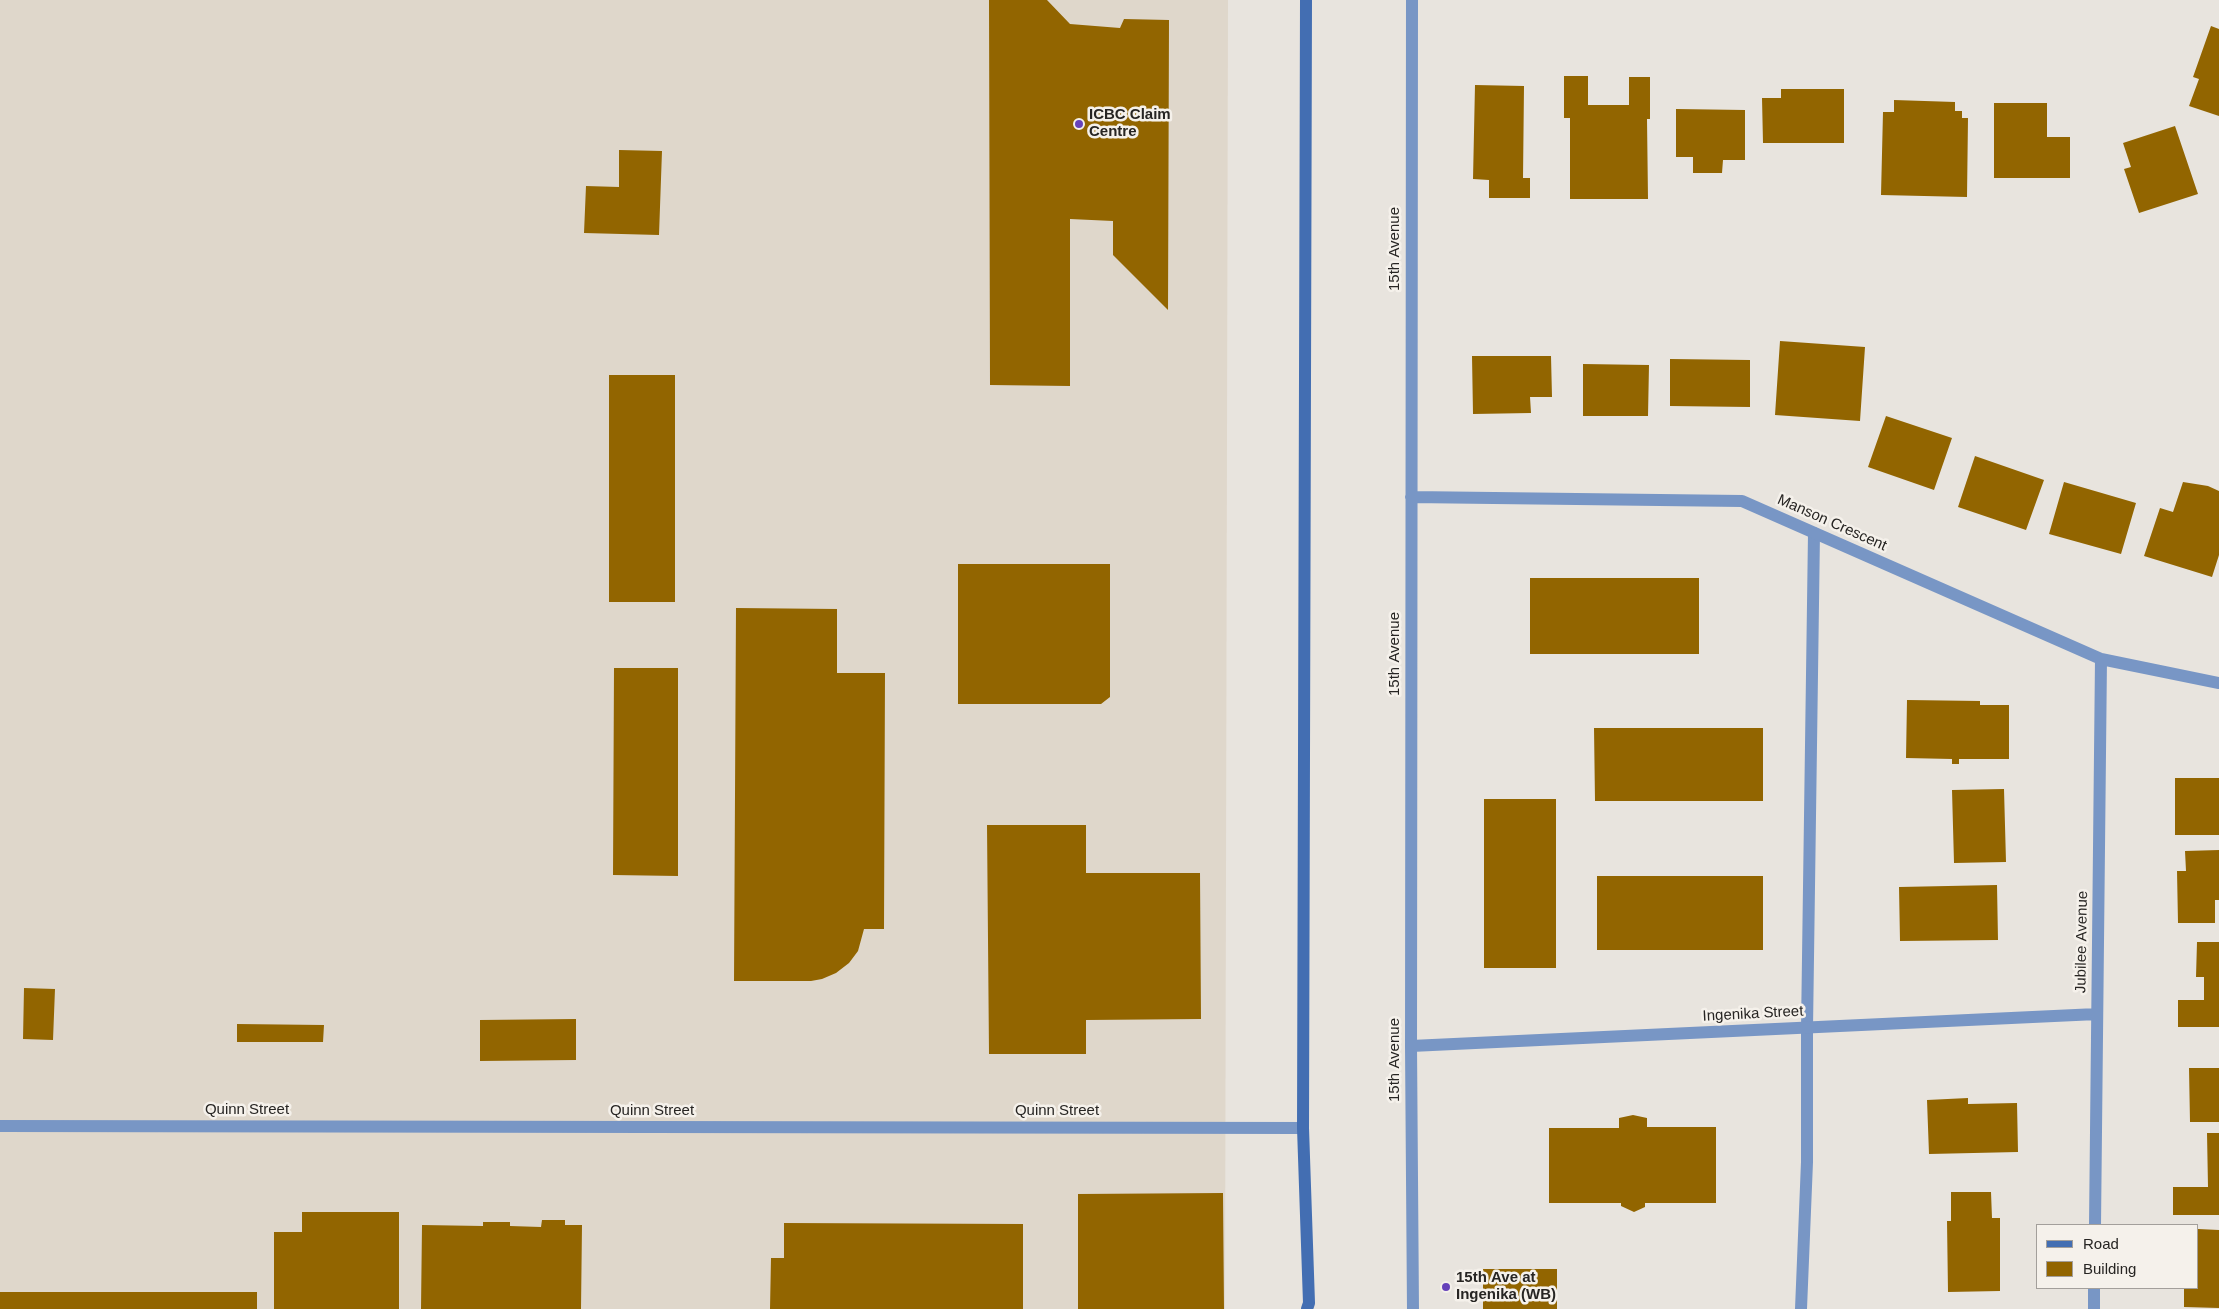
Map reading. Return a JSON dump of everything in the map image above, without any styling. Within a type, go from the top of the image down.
[{"type":"main road","points":[[1306,0],[1303,1128],[1309,1307]]},
{"type":"street","name":"15th Avenue","points":[[1412,0],[1411,1046],[1413,1309]]},
{"type":"street","name":"Manson Crescent","points":[[1411,497],[1742,502],[2101,659],[2219,683]]},
{"type":"street","points":[[1801,1309],[1807,1162],[1806,1028],[1814,533]]},
{"type":"street","name":"Jubilee Avenue","points":[[2095,1224],[2101,659]]},
{"type":"street","name":"Ingenika Street","points":[[1411,1046],[2097,1014]]},
{"type":"street","name":"Quinn Street","points":[[0,1126],[1303,1128]]},
{"type":"street","points":[[2094,1289],[2094,1309]]},
{"type":"shaded area","points":[[0,0],[1228,0],[1225,1309],[0,1309]]},
{"type":"building","name":"ICBC Claim Centre","points":[[989,0],[1047,0],[1070,24],[1120,28],[1124,19],[1169,20],[1168,310],[1113,255],[1113,221],[1070,219],[1070,386],[990,385]]},
{"type":"building","points":[[2211,26],[2219,29],[2219,116],[2189,106],[2199,79],[2193,77]]},
{"type":"building","points":[[1564,76],[1588,76],[1588,105],[1629,105],[1629,77],[1650,77],[1650,119],[1647,119],[1648,199],[1570,199],[1570,118],[1564,118]]},
{"type":"building","points":[[1475,85],[1524,86],[1523,178],[1530,178],[1530,198],[1489,198],[1489,180],[1473,179]]},
{"type":"building","points":[[1781,89],[1844,89],[1844,143],[1763,143],[1762,98],[1781,98]]},
{"type":"building","points":[[1894,100],[1955,102],[1955,111],[1962,111],[1962,118],[1968,118],[1967,197],[1881,195],[1883,112],[1894,112]]},
{"type":"building","points":[[1994,103],[2047,103],[2047,137],[2070,137],[2070,178],[1994,178]]},
{"type":"building","points":[[1676,109],[1745,110],[1745,160],[1723,160],[1722,173],[1693,173],[1693,157],[1676,157]]},
{"type":"building","points":[[2175,126],[2198,194],[2139,213],[2124,169],[2131,167],[2123,143]]},
{"type":"building","points":[[619,150],[662,151],[659,235],[584,233],[586,186],[619,187]]},
{"type":"building","points":[[1780,341],[1865,347],[1860,421],[1775,415]]},
{"type":"building","points":[[1472,356],[1551,356],[1552,397],[1530,397],[1531,413],[1473,414]]},
{"type":"building","points":[[1670,359],[1750,360],[1750,407],[1670,406]]},
{"type":"building","points":[[1583,364],[1649,365],[1648,416],[1583,416]]},
{"type":"building","points":[[609,375],[675,375],[675,602],[609,602]]},
{"type":"building","points":[[1886,416],[1952,438],[1934,490],[1868,467]]},
{"type":"building","points":[[1975,456],[2044,480],[2026,530],[1958,507]]},
{"type":"building","points":[[2064,482],[2136,503],[2121,554],[2049,534]]},
{"type":"building","points":[[2183,482],[2208,486],[2219,491],[2219,555],[2212,577],[2144,556],[2160,508],[2173,512]]},
{"type":"building","points":[[958,564],[1110,564],[1110,697],[1101,704],[958,704]]},
{"type":"building","points":[[1530,578],[1699,578],[1699,654],[1530,654]]},
{"type":"building","points":[[736,608],[837,609],[837,673],[885,673],[884,929],[864,929],[858,951],[849,963],[836,973],[822,979],[811,981],[734,981]]},
{"type":"building","points":[[614,668],[678,668],[678,876],[613,875]]},
{"type":"building","points":[[1907,700],[1980,701],[1980,705],[2009,705],[2009,759],[1959,759],[1959,764],[1952,764],[1952,759],[1906,758]]},
{"type":"building","points":[[1594,728],[1763,728],[1763,801],[1595,801]]},
{"type":"building","points":[[2175,778],[2219,778],[2219,835],[2175,835]]},
{"type":"building","points":[[2004,789],[2006,862],[1954,863],[1952,790]]},
{"type":"building","points":[[1484,799],[1556,799],[1556,968],[1484,968]]},
{"type":"building","points":[[987,825],[1086,825],[1086,873],[1200,873],[1201,1019],[1086,1020],[1086,1054],[989,1054]]},
{"type":"building","points":[[2219,850],[2219,900],[2215,900],[2215,923],[2178,923],[2177,871],[2186,871],[2185,851]]},
{"type":"building","points":[[1597,876],[1763,876],[1763,950],[1597,950]]},
{"type":"building","points":[[1997,885],[1998,940],[1900,941],[1899,887]]},
{"type":"building","points":[[2197,942],[2219,942],[2219,1027],[2178,1027],[2178,1000],[2204,1000],[2204,977],[2196,977]]},
{"type":"building","points":[[24,988],[55,989],[53,1040],[23,1039]]},
{"type":"building","points":[[576,1019],[576,1060],[480,1061],[480,1020]]},
{"type":"building","points":[[237,1024],[324,1025],[323,1042],[237,1042]]},
{"type":"building","points":[[2189,1068],[2219,1068],[2219,1122],[2190,1122]]},
{"type":"building","points":[[1968,1098],[1968,1104],[2017,1103],[2018,1152],[1929,1154],[1927,1100]]},
{"type":"building","points":[[1633,1115],[1647,1118],[1647,1127],[1716,1127],[1716,1203],[1645,1203],[1645,1207],[1634,1212],[1621,1206],[1621,1203],[1549,1203],[1549,1128],[1619,1128],[1619,1118]]},
{"type":"building","points":[[2207,1133],[2219,1133],[2219,1215],[2173,1215],[2173,1187],[2208,1187]]},
{"type":"building","points":[[1951,1192],[1991,1192],[1992,1218],[2000,1218],[2000,1291],[1948,1292],[1947,1221],[1951,1221]]},
{"type":"building","points":[[1223,1193],[1224,1309],[1078,1309],[1078,1194]]},
{"type":"building","points":[[302,1212],[399,1212],[399,1309],[274,1309],[274,1232],[302,1232]]},
{"type":"building","points":[[542,1220],[565,1220],[565,1225],[582,1225],[581,1309],[421,1309],[422,1225],[483,1226],[483,1222],[510,1222],[510,1226],[541,1227]]},
{"type":"building","points":[[784,1223],[1023,1224],[1023,1309],[770,1309],[771,1258],[784,1258]]},
{"type":"building","points":[[2199,1229],[2219,1230],[2219,1308],[2184,1307],[2184,1289],[2199,1289]]},
{"type":"building","points":[[1483,1269],[1557,1269],[1557,1309],[1483,1309]]},
{"type":"building","points":[[0,1292],[257,1292],[257,1309],[0,1309]]},
{"type":"place","name":"ICBC Claim Centre","points":[[1079,124]]},
{"type":"place","name":"15th Ave at Ingenika (WB)","points":[[1446,1287]]}]
